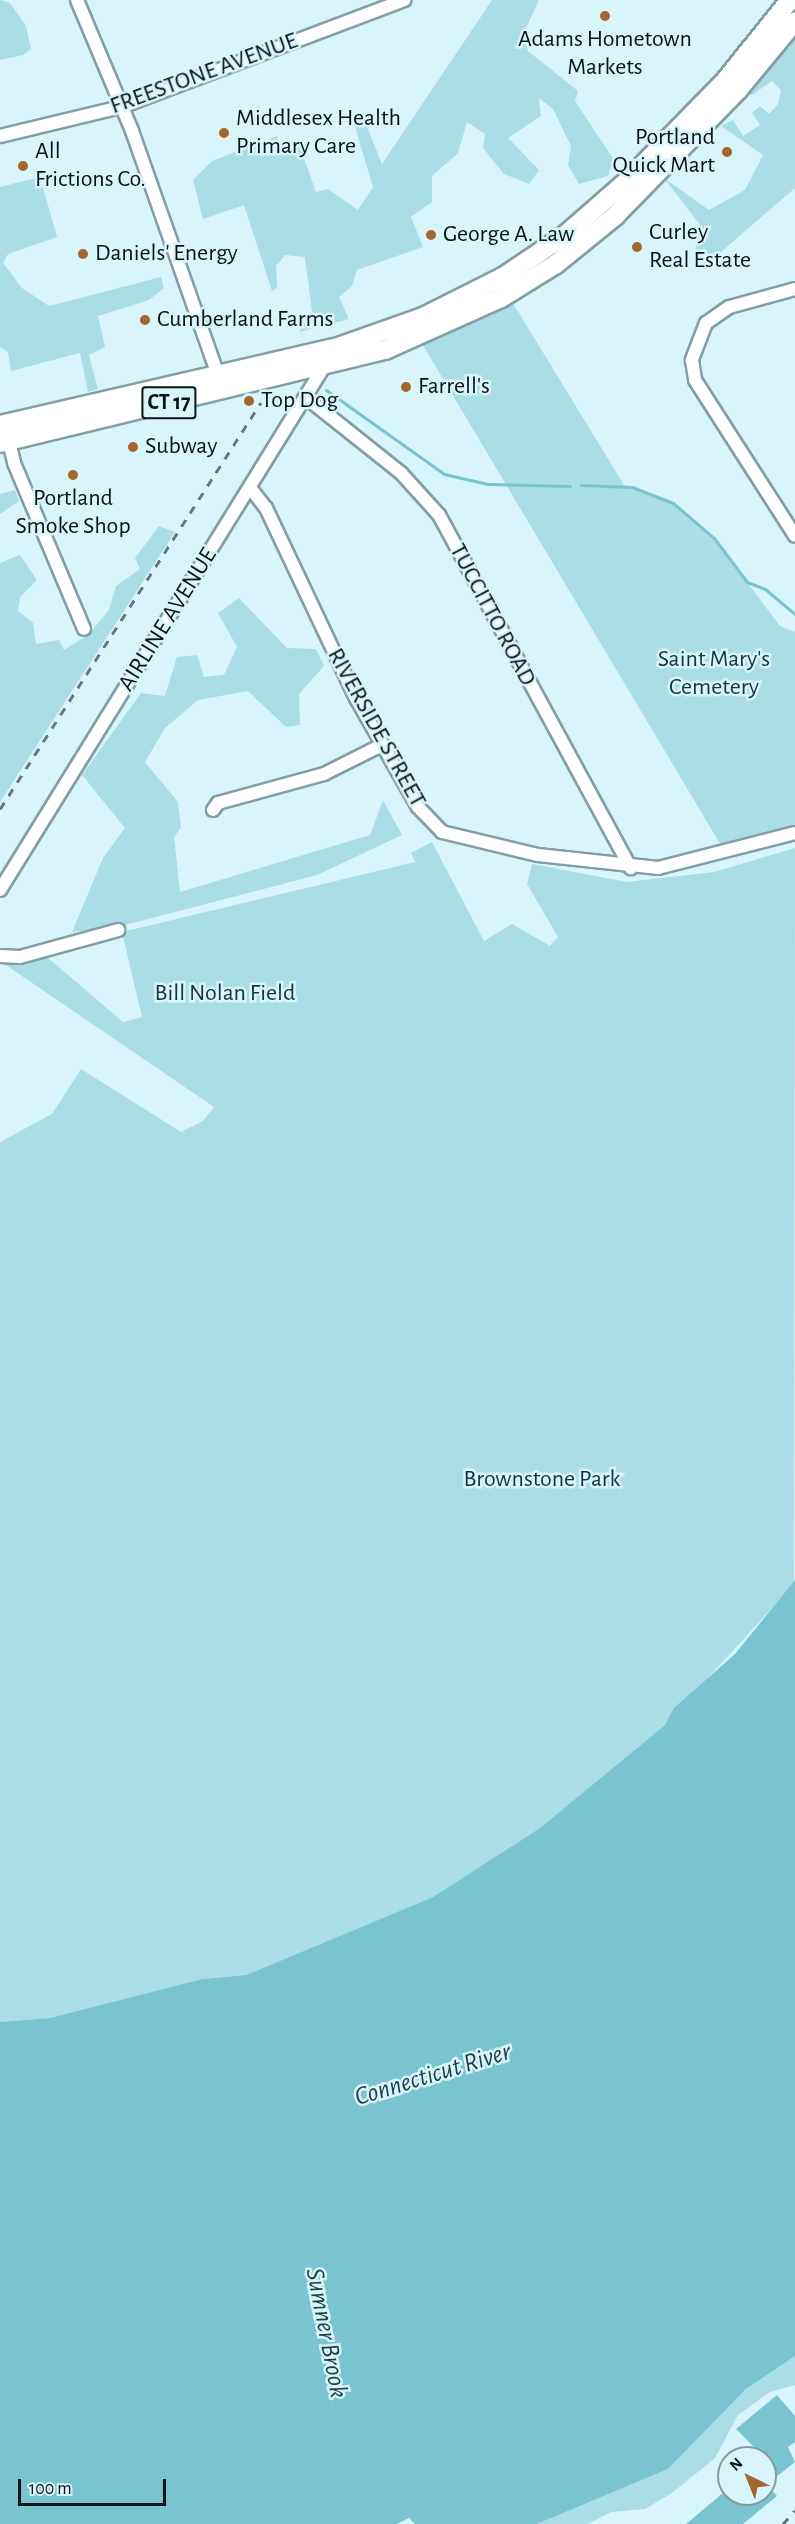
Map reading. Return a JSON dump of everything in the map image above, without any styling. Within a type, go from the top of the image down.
[{"type":"highway","name":"CT 17","points":[[721,97],[790,0]]},
{"type":"highway","name":"CT 17","points":[[3,433],[327,357],[423,317],[528,262],[595,211],[721,97],[795,21]]},
{"type":"street","points":[[77,0],[121,107],[220,382]]},
{"type":"street","name":"FREESTONE AVENUE","points":[[0,136],[121,107],[404,0]]},
{"type":"street","points":[[795,289],[729,307],[706,323],[692,360],[695,380],[795,536]]},
{"type":"street","name":"AIRLINE AVENUE","points":[[0,890],[308,399],[327,357]]},
{"type":"street","name":"TUCCITTO ROAD","points":[[308,399],[401,473],[439,514],[631,868]]},
{"type":"street","points":[[3,433],[84,629]]},
{"type":"street","name":"RIVERSIDE STREET","points":[[251,489],[266,508],[382,745],[421,812],[442,832],[538,855],[631,868],[689,864],[795,832]]},
{"type":"street","points":[[213,810],[222,801],[324,774],[382,745]]},
{"type":"street","points":[[0,956],[20,957],[118,930]]},
{"type":"green space","points":[[0,0],[10,3],[26,26],[31,49],[23,55],[0,60]]},
{"type":"green space","points":[[492,0],[539,0],[526,28],[528,51],[578,91],[575,101],[614,160],[608,176],[579,184],[568,165],[571,146],[553,109],[539,98],[541,116],[508,138],[539,170],[529,184],[504,174],[483,148],[485,134],[467,122],[458,153],[432,176],[432,202],[411,217],[423,247],[357,270],[352,286],[339,297],[349,319],[299,332],[312,311],[305,257],[285,255],[276,266],[277,288],[272,291],[244,205],[203,219],[193,180],[212,161],[277,136],[282,154],[300,147],[316,192],[328,189],[358,210],[373,187],[353,120],[363,117],[382,164]]},
{"type":"green space","points":[[795,32],[795,188],[705,266],[695,251],[701,226],[664,178],[709,210],[745,190],[763,155],[721,126],[733,120],[743,136],[760,125],[752,113],[760,106],[769,114],[778,104],[781,90],[772,81],[752,95],[745,93]]},
{"type":"green space","points":[[40,177],[57,237],[8,254],[3,263],[22,288],[49,306],[161,277],[164,288],[149,300],[98,316],[105,347],[89,355],[98,389],[88,392],[80,353],[11,371],[8,352],[0,347],[0,187]]},
{"type":"green space","name":"Saint Mary's Cemetery","points":[[511,300],[624,485],[673,503],[714,538],[780,626],[795,632],[795,825],[722,847],[424,347],[424,341]]},
{"type":"green space","points":[[15,490],[19,501],[0,514],[0,494]]},
{"type":"green space","points":[[159,526],[175,532],[0,802],[0,563],[20,555],[37,580],[20,597],[18,611],[33,623],[36,644],[59,640],[64,650],[89,634],[109,610],[116,586],[140,569],[135,558]]},
{"type":"green space","points":[[239,598],[287,648],[316,649],[324,666],[299,694],[300,725],[286,727],[248,691],[198,700],[165,728],[145,762],[178,802],[181,827],[174,837],[180,892],[370,835],[383,800],[402,835],[317,875],[125,925],[72,932],[103,858],[125,828],[82,775],[141,693],[165,696],[177,657],[197,655],[204,677],[224,675],[237,647],[218,613]]},
{"type":"green space","name":"Brownstone Park","points":[[432,842],[484,941],[512,924],[550,946],[558,937],[527,884],[532,864],[627,882],[714,872],[795,848],[794,1584],[665,1725],[540,1828],[433,1897],[246,1975],[202,1979],[50,2018],[0,2022],[0,1142],[52,1114],[81,1069],[181,1132],[203,1121],[214,1107],[0,961],[40,951],[123,1022],[142,1017],[122,932],[415,862],[411,853]]},
{"type":"green space","points":[[795,2356],[795,2385],[770,2392],[738,2415],[721,2446],[717,2446],[715,2458],[672,2493],[645,2509],[611,2512],[588,2524],[537,2524],[668,2469],[746,2389]]},
{"type":"water","points":[[795,1580],[795,2356],[746,2389],[668,2469],[537,2524],[415,2524],[409,2518],[397,2524],[0,2524],[0,2022],[50,2018],[202,1979],[246,1975],[433,1897],[540,1828],[665,1725],[674,1708],[735,1654]]},
{"type":"water","points":[[777,2395],[795,2416],[795,2442],[788,2447],[795,2462],[777,2476],[777,2446],[753,2446],[736,2429]]},
{"type":"water","points":[[717,2498],[717,2506],[765,2506],[743,2524],[686,2524]]},
{"type":"waterway","points":[[326,390],[444,474],[488,484],[570,486]]},
{"type":"waterway","points":[[581,485],[632,487],[673,503],[714,538],[747,582],[765,589],[795,614]]},
{"type":"railway","points":[[0,809],[261,403]]},
{"type":"railway","points":[[783,2524],[795,2510]]},
{"type":"place","name":"Adams Hometown Markets","points":[[605,16]]},
{"type":"place","name":"Middlesex Health Primary Care","points":[[224,133]]},
{"type":"place","name":"Portland Quick Mart","points":[[727,152]]},
{"type":"place","name":"All Frictions Co.","points":[[23,166]]},
{"type":"place","name":"George A. Law","points":[[431,235]]},
{"type":"place","name":"Curley Real Estate","points":[[637,247]]},
{"type":"place","name":"Daniels' Energy","points":[[83,254]]},
{"type":"place","name":"Cumberland Farms","points":[[145,320]]},
{"type":"place","name":"Farrell's","points":[[406,387]]},
{"type":"place","name":"Top Dog","points":[[249,401]]},
{"type":"place","name":"Subway","points":[[133,447]]},
{"type":"place","name":"Portland Smoke Shop","points":[[73,475]]},
{"type":"park label","name":"Bill Nolan Field","points":[[225,994]]},
{"type":"water label","name":"Connecticut River","points":[[433,2075]]},
{"type":"water label","name":"Sumner Brook","points":[[326,2333]]}]
